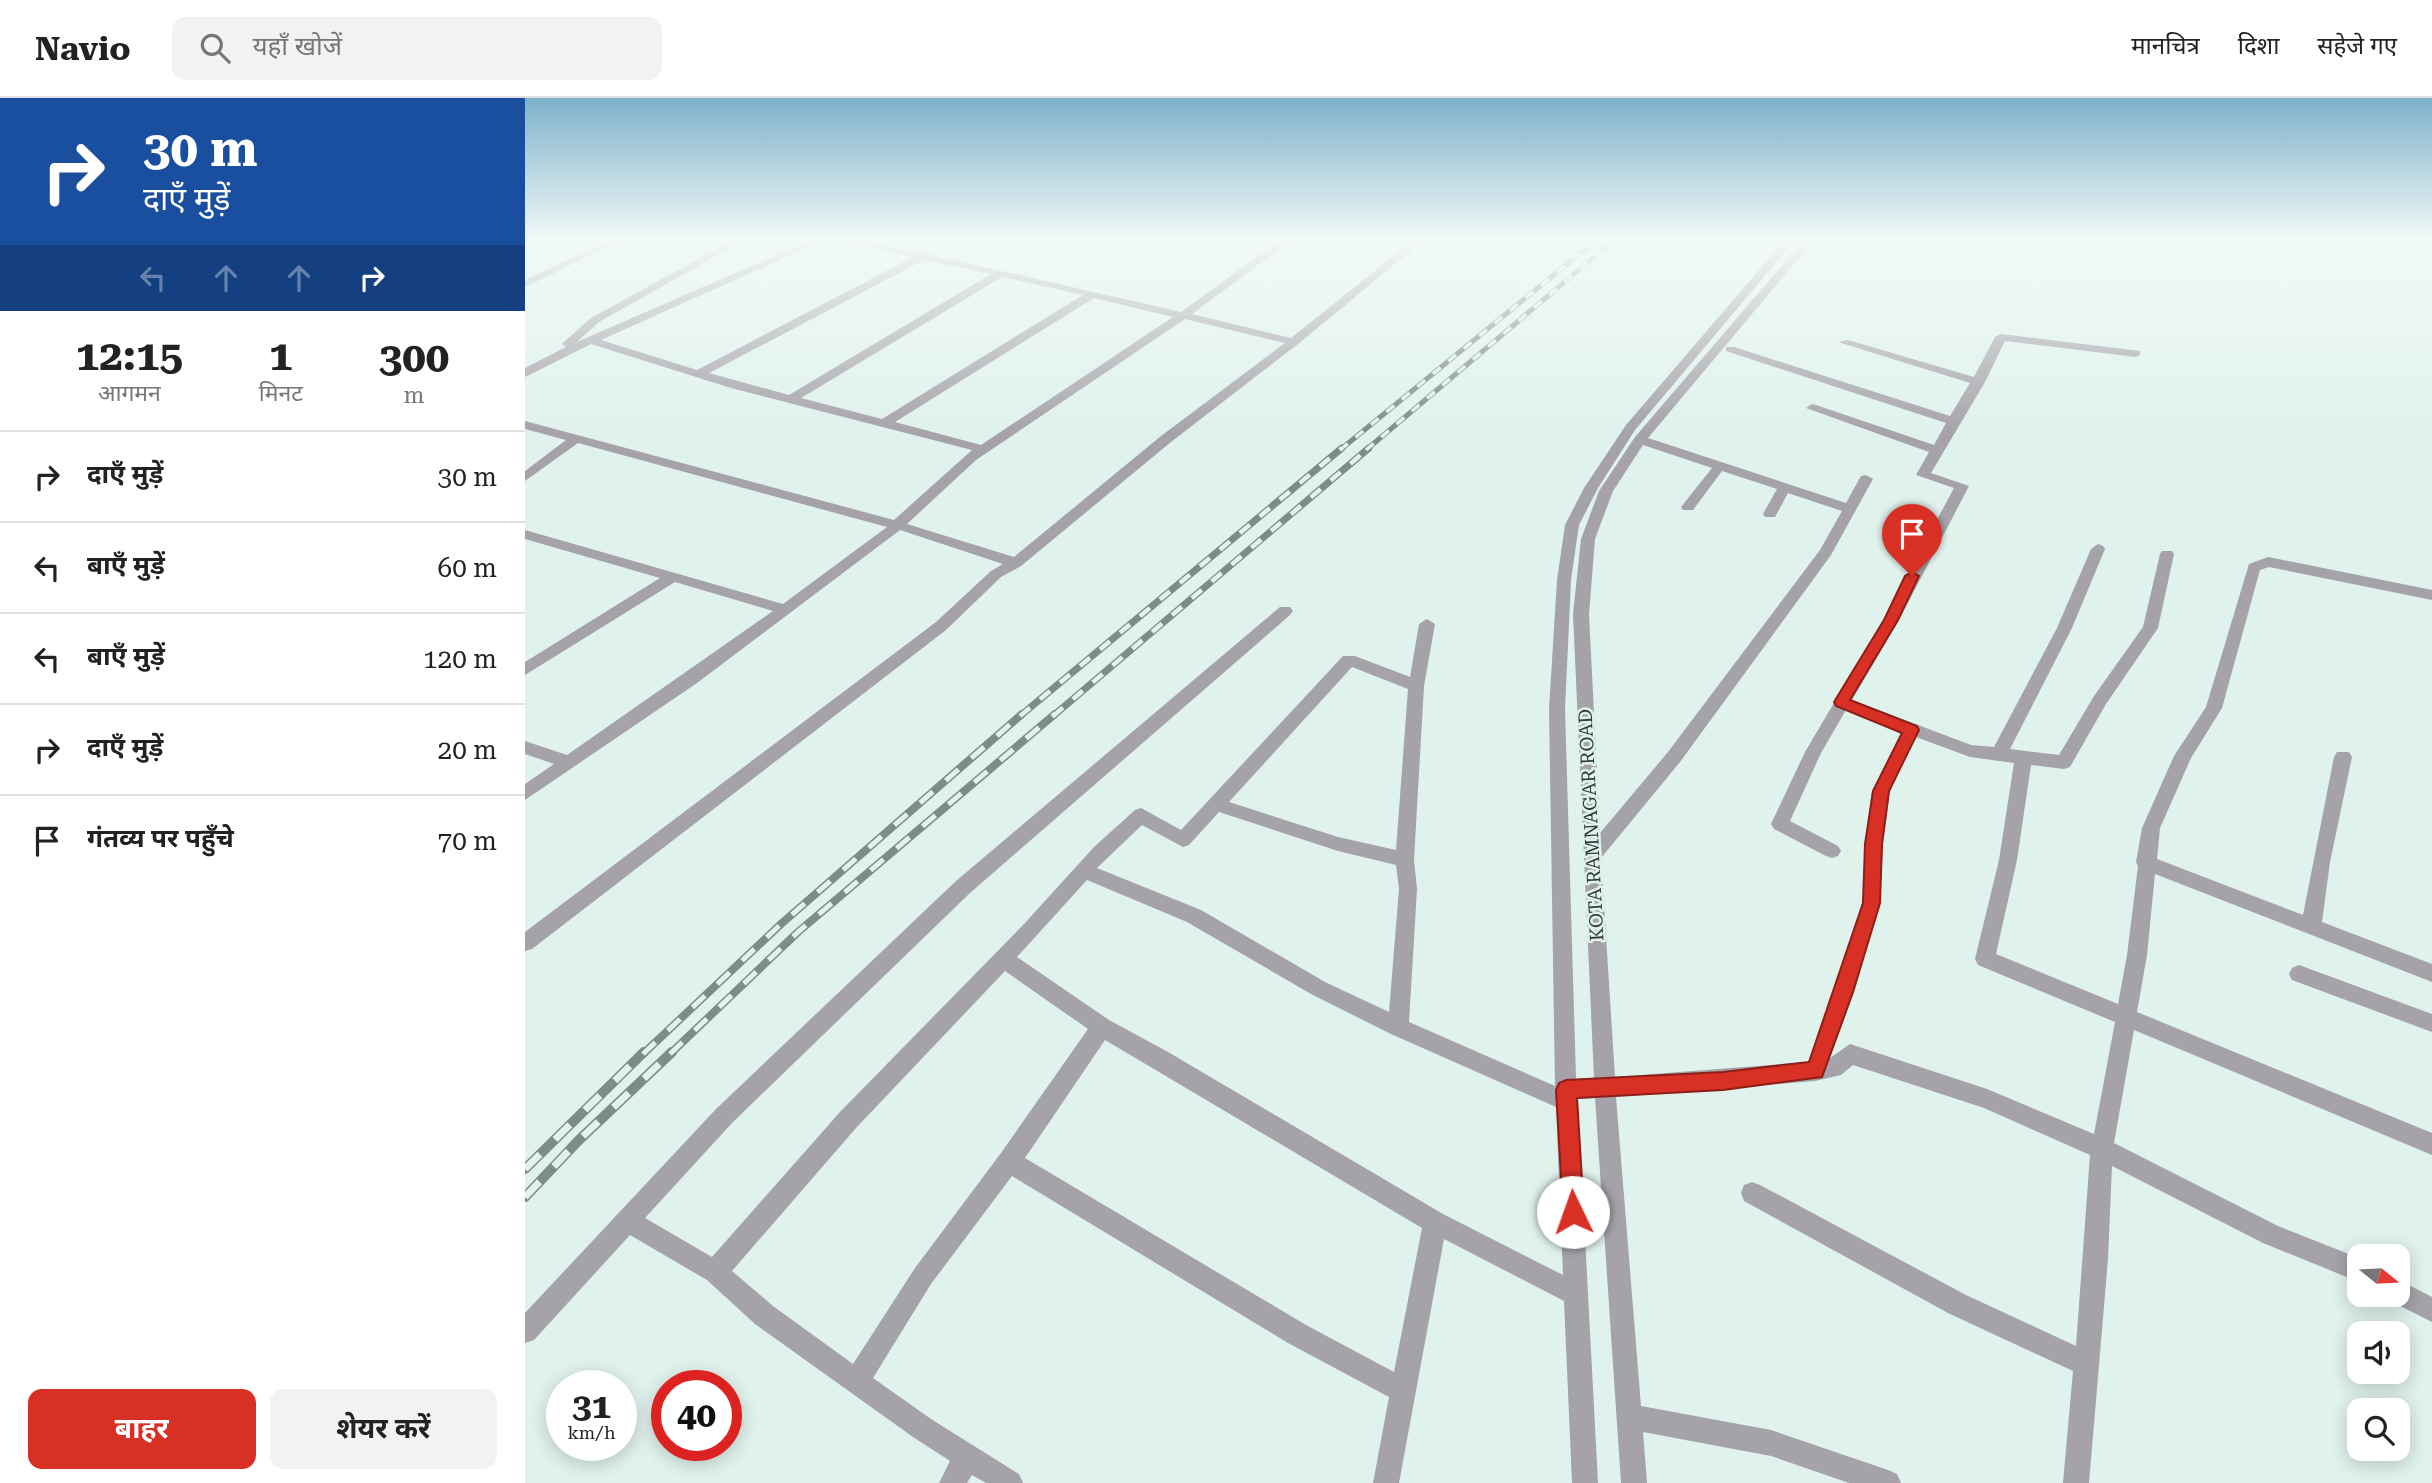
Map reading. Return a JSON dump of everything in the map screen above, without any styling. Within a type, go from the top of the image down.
[{"type":"street","points":[[557,355],[595,320],[621,306]]},
{"type":"street","points":[[525,373],[557,355],[668,306]]},
{"type":"street","points":[[698,374],[828,306]]},
{"type":"street","points":[[790,400],[950,306]]},
{"type":"street","points":[[885,422],[1071,306]]},
{"type":"street","points":[[1141,306],[1294,342]]},
{"type":"street","points":[[525,793],[787,610],[897,525],[983,449],[1196,306]]},
{"type":"street","points":[[526,941],[941,626],[996,575],[1016,563],[1166,439],[1339,306]]},
{"type":"street","points":[[1585,1483],[1567,1096],[1557,709],[1564,580],[1572,525],[1591,488],[1630,428],[1734,306]]},
{"type":"street","name":"KOTA RAMNAGAR ROAD","points":[[1634,1483],[1605,1088],[1592,856],[1581,614],[1588,539],[1606,491],[1640,440],[1753,306]]},
{"type":"street","points":[[1832,851],[1780,824],[1813,752],[1891,620],[1962,486],[1923,475],[1952,421],[1979,382],[2001,337],[2136,353]]},
{"type":"street","points":[[589,340],[790,400],[983,449]]},
{"type":"street","points":[[1844,342],[1979,382]]},
{"type":"street","points":[[1730,349],[1952,421]]},
{"type":"street","points":[[1812,408],[1937,450]]},
{"type":"street","points":[[525,425],[897,525],[1016,563]]},
{"type":"street","points":[[525,477],[576,439]]},
{"type":"street","points":[[1640,440],[1851,509]]},
{"type":"street","points":[[1688,507],[1719,467]]},
{"type":"street","points":[[1592,856],[1674,757],[1826,552],[1866,479]]},
{"type":"street","points":[[1770,514],[1784,488]]},
{"type":"street","points":[[525,534],[787,610]]},
{"type":"street","points":[[1998,756],[2057,645],[2088,580],[2098,548]]},
{"type":"street","points":[[1841,702],[1970,751],[2064,762],[2100,701],[2150,628],[2167,554]]},
{"type":"street","points":[[2076,1483],[2097,1259],[2102,1149],[2137,955],[2146,879],[2145,862],[2151,828],[2183,756],[2214,708],[2254,567],[2268,562],[2432,595]]},
{"type":"street","points":[[525,669],[673,577]]},
{"type":"street","points":[[525,1331],[724,1116],[963,887],[1285,611]]},
{"type":"street","points":[[1398,1027],[1408,889],[1405,860],[1416,686],[1427,624]]},
{"type":"street","points":[[715,1272],[848,1120],[1004,959],[1083,870],[1141,815],[1183,839],[1349,660],[1416,686]]},
{"type":"street","points":[[1815,1071],[1844,992],[1871,903],[1874,844],[1881,791],[1911,730]]},
{"type":"street","points":[[525,747],[569,762]]},
{"type":"street","points":[[2311,928],[2321,862],[2343,757]]},
{"type":"street","points":[[2023,758],[2008,860],[1986,959],[2432,1143]]},
{"type":"street","points":[[1215,804],[1338,844],[1405,860]]},
{"type":"street","points":[[2145,862],[2432,973]]},
{"type":"street","points":[[1083,870],[1194,916],[1318,988],[1398,1027],[1567,1096],[1605,1088],[1723,1081],[1815,1071],[1834,1068],[1850,1054],[1987,1099],[2102,1149],[2271,1235],[2347,1265]]},
{"type":"street","points":[[1004,959],[1102,1027],[1161,1059],[1435,1222],[1577,1294]]},
{"type":"street","points":[[2299,974],[2432,1023]]},
{"type":"street","points":[[857,1381],[923,1276],[1009,1161],[1102,1027]]},
{"type":"street","points":[[1009,1161],[1297,1334],[1404,1391]]},
{"type":"street","points":[[1752,1193],[1957,1304],[2086,1364]]},
{"type":"street","points":[[627,1220],[715,1272],[764,1315],[968,1457],[1010,1483]]},
{"type":"street","points":[[1386,1483],[1435,1222]]},
{"type":"street","points":[[2410,1298],[2432,1310]]},
{"type":"street","points":[[1631,1417],[1771,1443],[1888,1483]]},
{"type":"street","points":[[952,1483],[968,1457]]},
{"type":"railway","points":[[1340,450],[1516,306]]},
{"type":"railway","points":[[1366,450],[1537,306]]},
{"type":"railway","points":[[1020,716],[1342,448]]},
{"type":"railway","points":[[1053,716],[1369,448]]},
{"type":"railway","points":[[643,1054],[781,924],[1022,714]]},
{"type":"railway","points":[[670,1054],[798,932],[1055,714]]},
{"type":"railway","points":[[525,1169],[644,1052]]},
{"type":"railway","points":[[525,1197],[579,1140],[672,1052]]},
{"type":"route","points":[[1573,1212],[1566,1090],[1723,1081],[1815,1071],[1844,992],[1871,903],[1874,844],[1881,791],[1911,730],[1841,702],[1891,620],[1912,576]]}]
